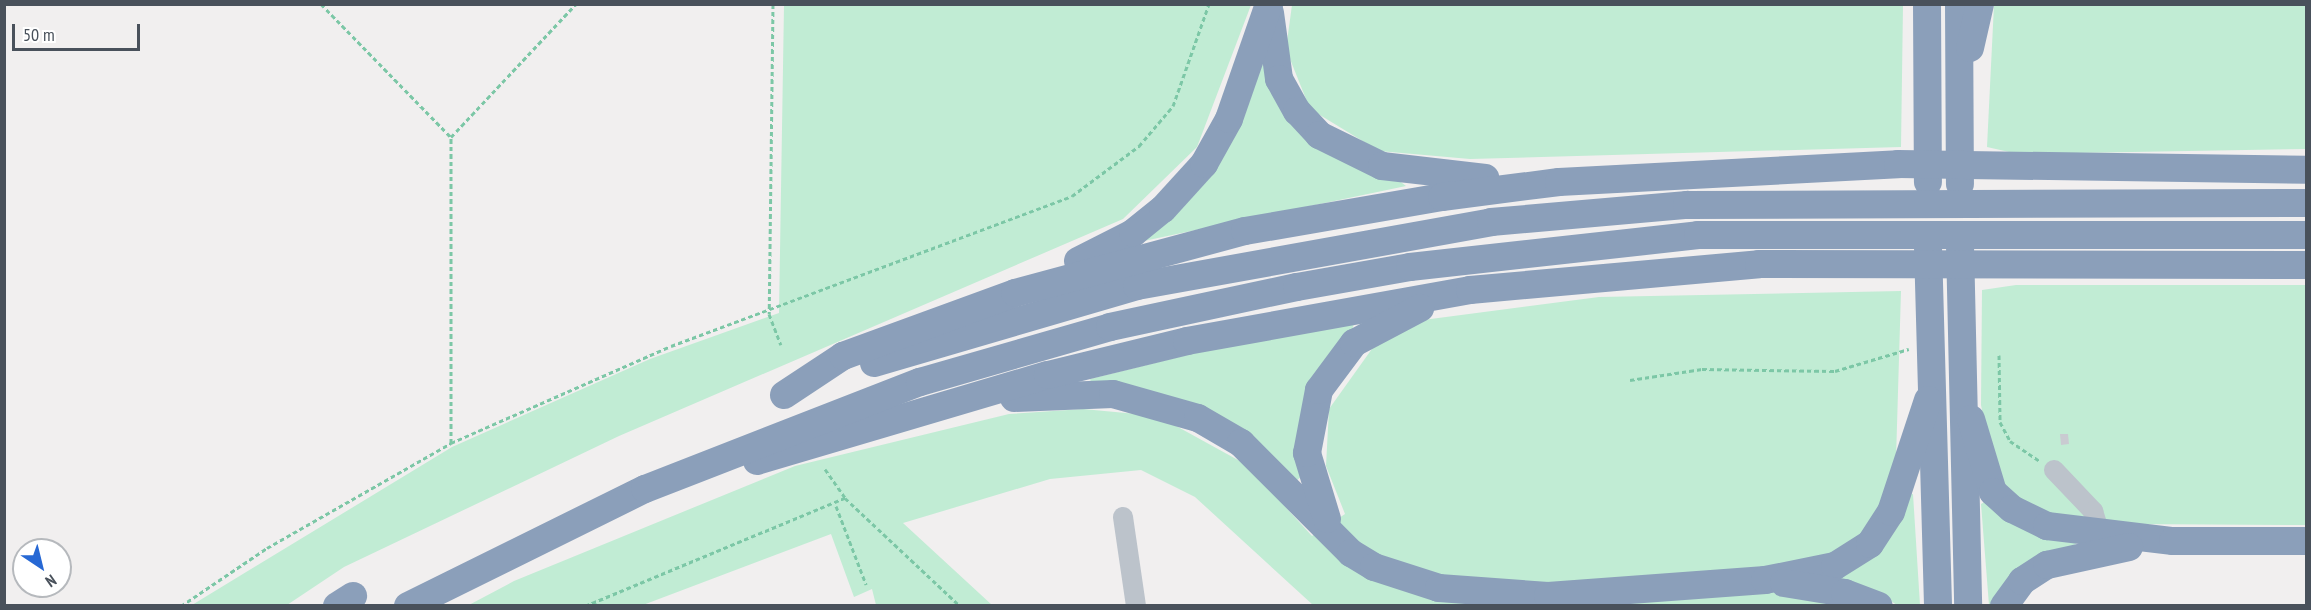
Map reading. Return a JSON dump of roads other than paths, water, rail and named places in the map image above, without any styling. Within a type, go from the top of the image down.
[{"type":"highway","points":[[1912,4],[1928,66]]},
{"type":"highway","points":[[1928,4],[1928,400],[1938,606]]},
{"type":"highway","points":[[1959,4],[1960,380],[1968,606]]},
{"type":"highway","points":[[1959,91],[1980,4]]},
{"type":"highway","points":[[1269,5],[1279,79],[1307,124],[1334,144],[1367,161],[1425,174],[1559,182]]},
{"type":"highway","points":[[1015,293],[1133,233],[1185,187],[1229,119],[1269,5]]},
{"type":"highway","points":[[2307,170],[1898,164],[1559,182],[1245,231],[1015,293],[843,356],[784,395],[1000,322],[1137,286],[1379,239],[1491,222],[1687,205],[1898,200],[2307,203]]},
{"type":"highway","points":[[408,606],[645,489],[920,382],[1110,327],[1297,286],[1410,267],[1698,236],[1989,234],[2307,236]]},
{"type":"highway","points":[[645,489],[696,483],[952,403],[1188,341],[1470,290],[1694,267],[1898,263],[2307,266]]},
{"type":"highway","points":[[1331,529],[1315,493],[1307,453],[1314,402],[1330,370],[1370,332],[1470,290]]},
{"type":"highway","points":[[1960,380],[1989,482],[2001,501],[2047,526],[2173,541],[2307,541]]},
{"type":"highway","points":[[952,403],[1069,394],[1158,403],[1198,418],[1241,443],[1331,529],[1352,553],[1374,567],[1439,588],[1482,594],[1548,596],[1765,580],[1835,566],[1870,544],[1891,512],[1928,400]]},
{"type":"highway","points":[[2004,606],[2022,581],[2047,565],[2173,541]]},
{"type":"highway","points":[[1765,580],[1845,593],[1880,606]]},
{"type":"lane","points":[[2054,470],[2093,511],[2100,534]]},
{"type":"lane","points":[[1123,517],[1136,606]]}]
